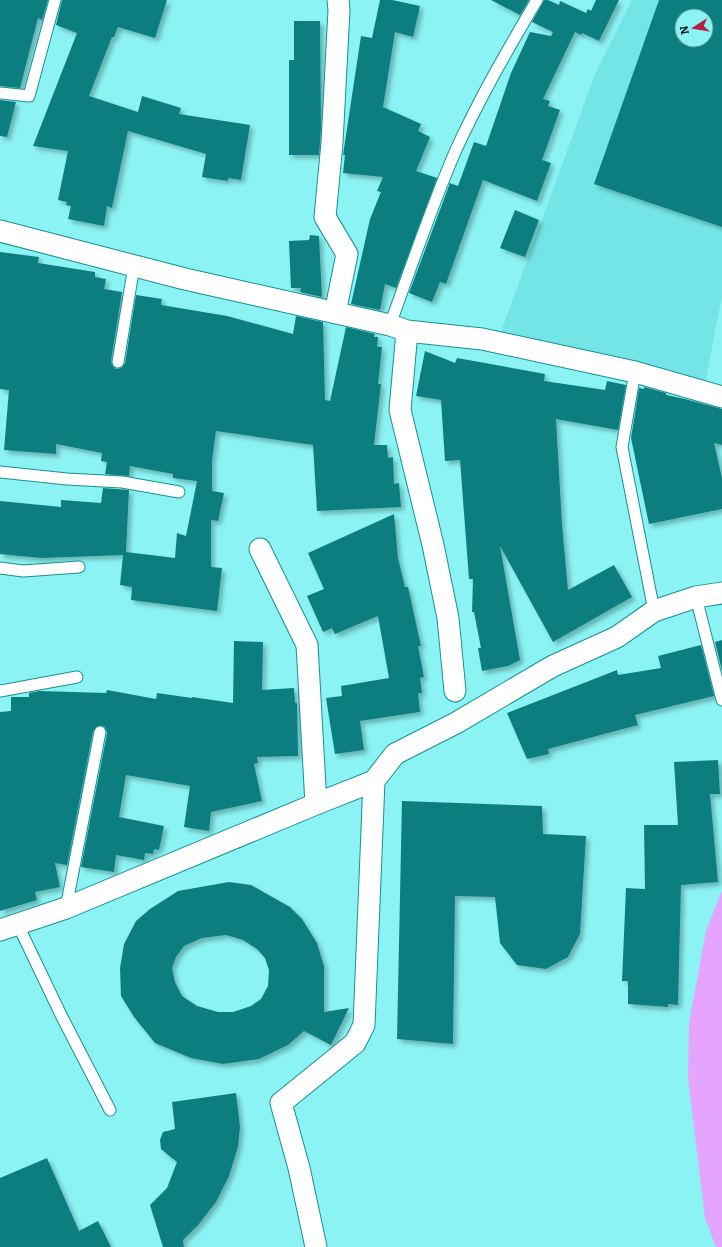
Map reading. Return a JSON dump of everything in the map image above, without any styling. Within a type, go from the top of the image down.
[{"type":"street","points":[[335,314],[347,254],[325,217],[332,143],[339,10],[338,0]]},
{"type":"street","points":[[0,231],[134,266],[335,314],[398,328],[482,339],[635,372],[722,397]]},
{"type":"street","points":[[398,328],[400,410],[433,545],[448,618],[455,691]]},
{"type":"street","points":[[260,549],[306,645],[316,804]]},
{"type":"street","points":[[9,927],[66,908],[374,781],[395,754],[456,723],[553,666],[617,637],[654,611],[696,597],[722,593]]},
{"type":"street","points":[[316,1247],[299,1168],[281,1103],[355,1043],[364,1025],[374,781]]},
{"type":"lane","points":[[0,92],[29,96],[55,0]]},
{"type":"lane","points":[[398,328],[423,234],[456,152],[501,60],[538,0]]},
{"type":"lane","points":[[118,362],[134,266]]},
{"type":"lane","points":[[635,372],[622,448],[654,611]]},
{"type":"lane","points":[[0,472],[67,479],[122,482],[178,492]]},
{"type":"lane","points":[[0,568],[23,571],[79,567]]},
{"type":"lane","points":[[696,597],[722,700]]},
{"type":"lane","points":[[0,691],[77,677]]},
{"type":"lane","points":[[66,908],[100,732]]},
{"type":"lane","points":[[9,927],[61,1015],[110,1110]]},
{"type":"shaded area","points":[[632,0],[722,0],[722,295],[705,384],[623,358],[501,332],[595,74]]},
{"type":"shaded area","points":[[722,890],[722,1247],[716,1247],[705,1218],[688,1078],[689,1023],[706,931]]},
{"type":"building","points":[[0,0],[48,0],[42,20],[38,18],[20,88],[0,86]]},
{"type":"building","points":[[62,0],[167,0],[155,38],[118,27],[114,37],[112,37],[89,96],[138,112],[142,96],[181,108],[179,114],[250,125],[241,180],[228,178],[228,181],[202,177],[206,154],[128,131],[112,208],[107,206],[104,226],[68,219],[71,206],[66,205],[67,202],[58,200],[68,151],[33,146],[77,33],[56,25]]},
{"type":"building","points":[[380,0],[392,0],[420,6],[413,37],[395,32],[383,107],[421,124],[418,131],[430,137],[416,171],[437,178],[396,288],[385,284],[380,310],[351,304],[370,219],[381,192],[377,191],[383,177],[343,173],[345,155],[343,155],[361,36],[372,38]]},
{"type":"building","points":[[491,0],[529,0],[520,15]]},
{"type":"building","points":[[544,0],[548,0],[559,5],[560,1],[586,13],[588,9],[591,11],[596,0],[619,0],[599,41],[582,33],[581,35],[575,32],[543,99],[550,101],[548,106],[560,110],[542,160],[551,163],[537,201],[483,180],[446,284],[440,282],[432,302],[409,293],[450,183],[458,186],[474,142],[486,146],[511,73],[530,32],[551,36],[553,32],[532,22]]},
{"type":"building","points":[[659,0],[722,0],[722,227],[594,184]]},
{"type":"building","points":[[294,21],[320,21],[321,129],[319,155],[289,155],[289,60],[294,60]]},
{"type":"building","points":[[0,100],[16,102],[7,137],[0,136]]},
{"type":"building","points":[[515,210],[539,220],[525,257],[500,248]]},
{"type":"building","points":[[310,235],[319,236],[322,297],[300,292],[301,288],[291,288],[289,241],[309,240]]},
{"type":"building","points":[[0,252],[39,257],[38,263],[95,272],[95,277],[106,279],[104,289],[122,292],[111,361],[112,365],[116,369],[121,368],[125,363],[136,295],[162,299],[161,305],[227,316],[293,334],[296,316],[323,322],[325,400],[330,401],[346,327],[375,334],[374,337],[378,337],[377,347],[382,347],[378,384],[381,384],[374,445],[387,445],[388,458],[393,457],[394,484],[399,483],[401,507],[317,511],[313,445],[216,431],[212,461],[212,491],[224,493],[218,521],[211,520],[211,567],[222,568],[217,611],[131,600],[132,587],[120,585],[123,555],[41,558],[0,554],[0,501],[61,507],[61,500],[101,503],[103,488],[129,490],[126,552],[175,558],[177,533],[186,536],[197,481],[173,478],[173,474],[130,466],[129,476],[105,474],[107,462],[101,461],[102,453],[56,444],[56,454],[4,450],[9,390],[0,389]]},
{"type":"building","points":[[425,351],[455,363],[457,358],[545,374],[544,381],[605,390],[607,381],[626,385],[618,430],[556,419],[562,525],[568,590],[614,565],[632,597],[553,642],[500,546],[520,660],[508,666],[482,671],[478,648],[481,648],[474,612],[472,612],[473,579],[469,579],[460,460],[445,461],[441,400],[416,396]]},
{"type":"building","points":[[644,387],[666,393],[666,395],[722,409],[722,445],[714,443],[722,478],[722,509],[649,524],[631,438],[639,388],[644,389]]},
{"type":"building","points":[[394,514],[398,558],[405,587],[408,587],[421,646],[418,646],[424,677],[420,678],[422,693],[418,693],[420,712],[360,721],[364,750],[335,754],[326,698],[342,696],[341,686],[389,678],[378,616],[335,634],[332,628],[323,632],[307,596],[324,589],[308,553]]},
{"type":"building","points":[[722,640],[722,671],[715,642]]},
{"type":"building","points":[[234,641],[263,642],[262,690],[294,688],[295,703],[297,703],[298,756],[257,757],[258,763],[254,764],[262,801],[211,812],[209,831],[184,827],[190,786],[126,775],[119,817],[164,826],[159,850],[154,849],[153,854],[145,853],[144,860],[116,855],[114,872],[81,867],[107,733],[104,726],[97,726],[93,731],[67,865],[55,863],[60,887],[35,892],[37,900],[0,911],[0,712],[11,711],[11,697],[29,697],[29,693],[39,691],[106,693],[107,690],[156,699],[157,693],[233,703]]},
{"type":"building","points":[[701,645],[714,696],[635,715],[638,725],[548,749],[549,754],[527,759],[507,713],[617,670],[618,675],[661,668],[658,656]]},
{"type":"building","points":[[718,760],[720,794],[710,794],[718,882],[681,885],[678,1005],[668,1004],[668,1007],[628,1004],[628,981],[622,981],[626,888],[645,889],[644,825],[678,825],[674,762]]},
{"type":"building","points":[[402,801],[542,806],[543,834],[586,836],[580,934],[568,957],[546,969],[517,965],[500,943],[495,897],[455,896],[453,1044],[397,1039]]},
{"type":"building","points":[[229,882],[251,885],[290,907],[302,919],[317,943],[324,966],[324,1012],[349,1008],[331,1045],[304,1031],[288,1045],[259,1059],[223,1064],[191,1058],[155,1043],[134,1017],[121,996],[120,968],[124,944],[136,921],[150,909],[178,891]],"holes":[[[226,935],[243,940],[257,949],[265,958],[269,970],[268,986],[261,999],[251,1006],[233,1012],[218,1012],[197,1006],[182,996],[175,982],[172,968],[176,957],[184,946],[202,938]]]},
{"type":"building","points":[[236,1093],[240,1127],[238,1147],[229,1176],[216,1202],[199,1224],[183,1240],[184,1247],[163,1247],[150,1205],[167,1188],[177,1162],[161,1149],[160,1140],[163,1132],[175,1129],[172,1102]]},
{"type":"building","points":[[47,1158],[79,1231],[98,1221],[111,1247],[0,1247],[0,1178]]}]
